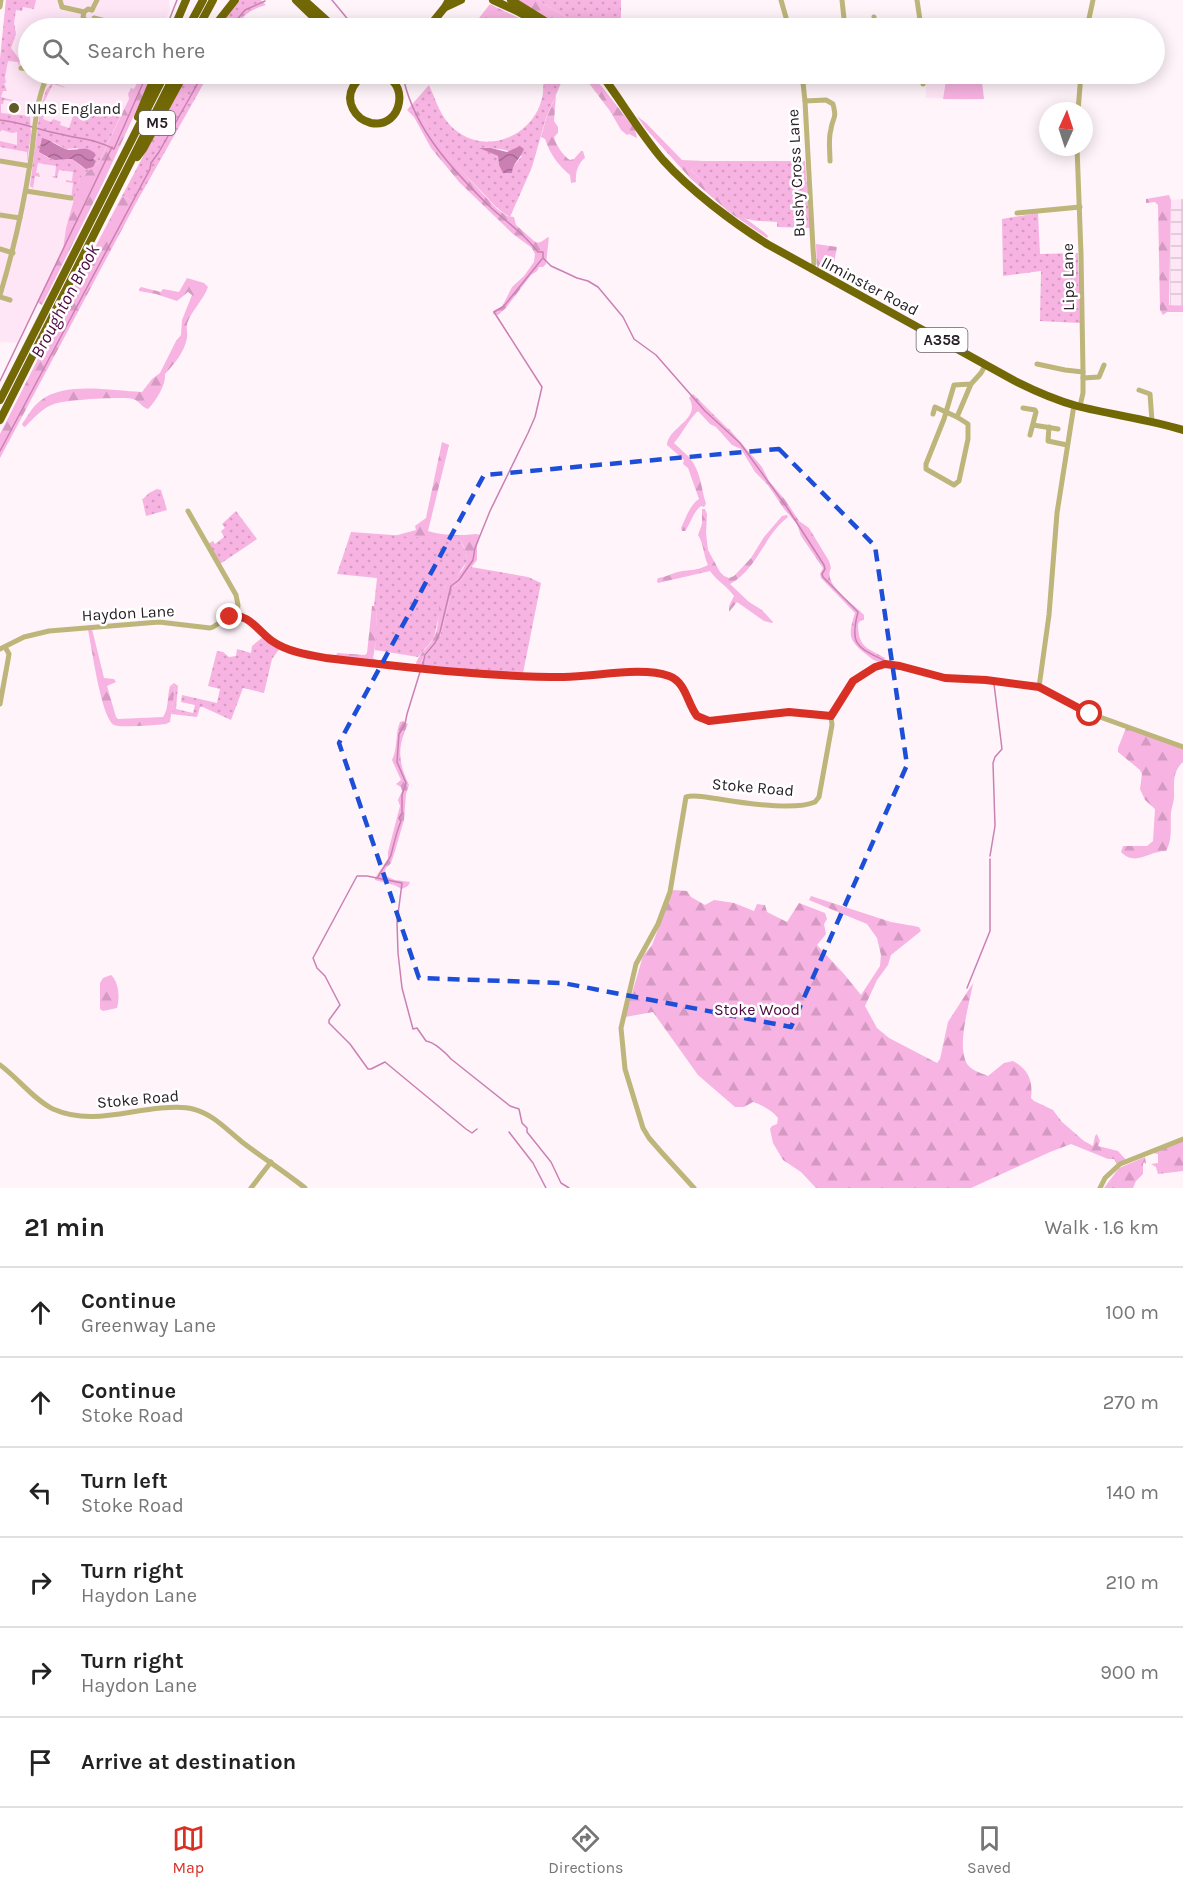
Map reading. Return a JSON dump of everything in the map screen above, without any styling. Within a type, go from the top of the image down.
[{"type":"highway","points":[[178,18],[186,0]]},
{"type":"highway","points":[[193,18],[203,0]]},
{"type":"highway","points":[[203,18],[213,0]]},
{"type":"highway","points":[[221,18],[235,0]]},
{"type":"highway","points":[[435,18],[446,2],[461,0]]},
{"type":"highway","points":[[493,0],[529,18]]},
{"type":"highway","points":[[511,0],[540,18]]},
{"type":"highway","points":[[301,1],[316,18]]},
{"type":"highway","points":[[301,1],[322,18]]},
{"type":"highway","name":"M5","points":[[128,146],[152,84]]},
{"type":"highway","name":"M5","points":[[0,400],[160,84]]},
{"type":"highway","name":"M5","points":[[0,420],[170,84]]},
{"type":"highway","name":"M5","points":[[126,170],[143,149],[179,84]]},
{"type":"highway","points":[[355,84],[350,98],[354,112],[359,118],[376,124],[384,122],[398,111],[400,94],[397,85]]},
{"type":"highway","name":"Ilminster Road","points":[[609,84],[647,139],[675,172],[750,233],[811,270],[1015,381],[1050,397],[1077,406],[1183,430]]},
{"type":"street","points":[[0,7],[1,0]]},
{"type":"street","points":[[60,0],[62,7],[84,12],[88,9],[92,10]]},
{"type":"street","points":[[94,18],[92,10],[97,0]]},
{"type":"street","points":[[781,0],[786,18]]},
{"type":"street","points":[[842,0],[844,18]]},
{"type":"street","points":[[917,0],[920,18]]},
{"type":"street","points":[[1089,18],[1093,0]]},
{"type":"street","points":[[84,12],[84,18]]},
{"type":"street","points":[[10,300],[0,296],[13,252],[26,191],[34,122],[43,84]]},
{"type":"street","name":"Bushy Cross Lane","points":[[803,84],[814,263],[811,270]]},
{"type":"street","points":[[1079,102],[1080,84]]},
{"type":"street","points":[[805,100],[826,100],[833,104],[835,121],[831,128],[830,161]]},
{"type":"street","name":"Lipe Lane","points":[[1077,156],[1083,393],[1077,406]]},
{"type":"street","points":[[0,161],[30,166]]},
{"type":"street","points":[[26,191],[71,198]]},
{"type":"street","points":[[1017,213],[1080,207]]},
{"type":"street","points":[[0,215],[20,218]]},
{"type":"street","points":[[0,249],[13,252]]},
{"type":"street","points":[[957,417],[971,384],[986,364]]},
{"type":"street","points":[[1037,364],[1099,380],[1104,365]]},
{"type":"street","points":[[935,407],[945,411],[957,417],[968,424],[968,439],[958,481],[954,485],[925,467],[945,411],[954,385],[971,384]]},
{"type":"street","points":[[1139,390],[1150,394],[1152,422]]},
{"type":"street","points":[[933,414],[938,399]]},
{"type":"street","points":[[1077,406],[1067,445],[1057,513],[1049,615],[1039,687],[1086,712],[1183,747]]},
{"type":"street","points":[[1023,408],[1035,410],[1030,435]]},
{"type":"street","points":[[1033,425],[1058,429]]},
{"type":"street","points":[[1049,427],[1048,441],[1067,445]]},
{"type":"street","points":[[188,511],[236,595],[237,615],[247,619],[273,642],[308,655],[382,665],[498,675],[563,677],[657,673],[675,679],[682,686],[694,713],[704,720],[789,712],[831,716]]},
{"type":"street","name":"Haydon Lane","points":[[2,648],[24,637],[50,631],[149,622],[210,628],[228,617],[237,615]]},
{"type":"street","points":[[0,704],[9,654],[2,648]]},
{"type":"street","name":"Stoke Road","points":[[694,1188],[649,1138],[639,1117],[625,1069],[621,1028],[638,958],[658,924],[670,892],[686,797],[697,796],[780,805],[815,802],[819,797],[832,725],[831,716],[853,681],[881,664],[900,666],[945,678],[986,680],[1039,687]]},
{"type":"street","name":"Stoke Road","points":[[0,1065],[12,1073],[45,1104],[66,1113],[97,1117],[171,1107],[198,1110],[214,1119],[305,1188]]},
{"type":"street","points":[[1100,1188],[1105,1178],[1120,1164],[1183,1139]]},
{"type":"street","points":[[251,1188],[271,1162]]},
{"type":"highlighted area","points":[[779,449],[875,546],[907,765],[791,1027],[563,983],[419,978],[339,743],[484,475]]},
{"type":"shaded area","points":[[6,0],[169,0],[170,10],[166,18],[18,18],[18,84],[137,84],[128,96],[129,99],[112,134],[80,178],[66,228],[63,249],[17,343],[0,342],[0,59]]},
{"type":"shaded area","points":[[925,84],[982,84],[984,99],[967,100],[926,98]]},
{"type":"shaded area","points":[[1183,199],[1183,306],[1170,305],[1171,200]]},
{"type":"green space","points":[[6,0],[36,0],[34,9],[23,7],[22,11],[16,10],[14,23],[16,34],[11,48],[18,57],[18,62],[8,61],[6,83],[4,83],[7,91],[3,91],[1,97],[12,101],[4,100],[1,104],[1,113],[30,116],[31,135],[27,161],[27,152],[0,147],[0,141],[17,145],[17,132],[2,130],[0,132],[0,59]]},
{"type":"green space","points":[[240,0],[261,0],[266,5],[256,8],[242,18],[224,18]]},
{"type":"green space","points":[[516,0],[537,0],[567,18],[545,18]]},
{"type":"green space","points":[[537,0],[621,0],[621,18],[567,18]]},
{"type":"green space","points":[[490,4],[519,18],[479,18]]},
{"type":"green space","points":[[53,84],[44,102],[48,103],[43,119],[51,122],[53,119],[69,128],[74,113],[87,117],[92,104],[121,115],[99,162],[80,178],[74,201],[71,200],[73,183],[66,182],[66,180],[72,181],[73,172],[59,170],[57,178],[54,178],[52,176],[55,176],[56,166],[38,163],[36,173],[39,173],[40,177],[35,176],[33,188],[30,186],[40,110],[46,90]],"holes":[[[53,142],[66,149],[77,148],[93,158],[82,167],[72,159],[53,159],[39,152]]]},
{"type":"green space","points":[[137,84],[148,84],[103,183],[42,305],[37,302],[63,249],[66,228],[80,178],[99,162],[129,99],[128,94],[131,88],[134,89]]},
{"type":"green space","points":[[182,84],[203,84],[136,203],[122,196]]},
{"type":"green space","points":[[543,84],[561,84],[546,118],[532,167],[510,217],[493,204],[453,161],[418,111],[407,110],[429,85],[449,125],[470,138],[487,142],[518,133],[530,122],[539,108]],"holes":[[[480,148],[512,152],[522,156],[512,168],[499,165],[498,156]]]},
{"type":"green space","points":[[590,84],[600,84],[635,129],[637,138],[621,130]]},
{"type":"green space","points":[[945,84],[982,84],[984,99],[943,99]]},
{"type":"green space","points":[[556,95],[554,121],[558,127],[558,133],[554,137],[556,143],[570,160],[581,151],[585,158],[578,168],[576,182],[571,183],[570,175],[558,163],[545,139],[541,137]]},
{"type":"green space","points":[[407,110],[418,111],[445,151],[497,209],[507,216],[514,217],[516,225],[534,241],[540,242],[549,237],[546,264],[531,275],[498,315],[493,314],[493,311],[502,307],[512,287],[534,262],[535,254],[532,248],[513,234],[460,183],[431,148],[414,117]]},
{"type":"green space","points":[[637,116],[682,160],[703,161],[691,170],[726,204],[765,233],[767,238],[729,212],[690,178]]},
{"type":"green space","points":[[703,161],[805,161],[810,228],[777,227],[777,222],[755,221],[741,216],[726,205],[691,170]]},
{"type":"green space","points":[[1169,195],[1171,200],[1169,305],[1183,306],[1183,312],[1167,312],[1163,315],[1160,310],[1158,205],[1155,202],[1146,203],[1146,199]]},
{"type":"green space","points":[[122,196],[136,203],[0,458],[0,434]]},
{"type":"green space","points":[[1038,213],[1040,254],[1078,253],[1080,323],[1040,321],[1041,271],[1003,276],[1002,219]]},
{"type":"green space","points":[[816,244],[837,247],[832,274],[817,267]]},
{"type":"green space","points":[[187,278],[204,283],[208,287],[189,319],[184,349],[165,374],[160,393],[148,409],[135,400],[127,398],[69,401],[50,406],[25,427],[23,426],[22,424],[37,403],[62,391],[89,389],[142,392],[160,373],[181,335],[182,320],[192,295],[188,292],[177,301],[139,291],[139,289],[141,287],[161,292],[163,289],[179,292]]},
{"type":"green space","points":[[693,394],[729,429],[762,467],[769,481],[799,521],[809,528],[829,561],[831,581],[840,593],[864,615],[864,620],[858,624],[862,643],[885,658],[884,663],[871,658],[853,641],[851,627],[855,613],[821,578],[823,568],[801,536],[797,524],[768,485],[755,472],[741,449],[732,445],[698,411],[674,443],[693,462],[706,504],[698,508],[685,531],[682,531],[681,528],[688,512],[699,499],[688,468],[683,464],[684,460],[667,445],[673,433],[691,412],[692,405],[689,398]]},
{"type":"green space","points":[[442,442],[449,445],[428,531],[480,535],[477,560],[457,585],[453,586],[440,637],[424,656],[419,667],[415,666],[417,661],[435,636],[443,592],[448,583],[463,569],[466,553],[460,540],[394,536],[416,530],[415,526],[426,518]]},
{"type":"green space","points":[[157,489],[161,490],[167,510],[146,516],[142,498]]},
{"type":"green space","points":[[702,509],[705,509],[707,514],[708,550],[720,572],[729,578],[734,576],[751,558],[764,537],[782,516],[787,515],[788,517],[772,533],[747,570],[730,584],[749,602],[762,610],[772,623],[764,621],[737,602],[729,612],[734,596],[710,571],[658,583],[658,578],[708,565],[698,535],[702,524]]},
{"type":"green space","points":[[236,511],[257,539],[220,564],[208,544],[213,541],[215,544],[224,537],[221,531],[225,528],[222,524]]},
{"type":"green space","points":[[351,532],[460,540],[466,552],[467,561],[456,578],[445,587],[434,638],[418,657],[375,650],[377,608],[374,606],[377,578],[337,574]]},
{"type":"green space","points":[[471,567],[528,577],[541,583],[523,673],[419,667],[440,637],[453,586],[457,585]]},
{"type":"green space","points":[[372,606],[377,608],[373,658],[379,661],[336,656],[337,653],[365,655],[367,653]]},
{"type":"green space","points":[[92,629],[104,678],[114,679],[116,682],[107,686],[116,717],[118,719],[163,717],[170,686],[173,685],[175,687],[170,722],[138,726],[114,725],[105,709],[98,681],[88,630]]},
{"type":"green space","points":[[263,637],[280,648],[272,659],[264,693],[243,688],[231,720],[203,707],[200,707],[197,717],[171,714],[175,687],[170,686],[174,683],[178,686],[176,709],[193,713],[195,705],[181,702],[182,695],[217,703],[220,689],[208,686],[217,651],[229,657],[236,656],[237,649],[251,653],[252,646]]},
{"type":"green space","points":[[403,721],[408,724],[402,740],[400,755],[409,785],[404,820],[391,863],[383,875],[395,880],[410,882],[402,889],[375,880],[375,878],[388,859],[400,806],[398,800],[402,791],[401,787],[396,784],[401,780],[392,760],[398,727]]},
{"type":"green space","points":[[1126,728],[1183,749],[1183,762],[1175,776],[1170,837],[1166,851],[1137,858],[1121,852],[1123,846],[1147,846],[1153,841],[1155,809],[1145,800],[1140,789],[1142,774],[1140,770],[1118,752]]},
{"type":"green space","name":"Stoke Wood","points":[[673,890],[687,891],[691,897],[705,905],[714,900],[734,903],[754,911],[757,904],[765,905],[767,912],[787,922],[799,903],[825,913],[826,934],[817,945],[861,995],[880,966],[881,955],[877,938],[867,924],[809,900],[811,896],[891,922],[919,927],[921,931],[891,955],[888,965],[877,980],[865,1006],[877,1028],[889,1038],[937,1063],[940,1059],[948,1022],[973,983],[963,1035],[964,1056],[967,1064],[988,1076],[1004,1063],[1013,1061],[1029,1076],[1031,1098],[1034,1101],[1053,1110],[1062,1122],[1084,1141],[1093,1146],[1097,1134],[1100,1141],[1098,1146],[1118,1151],[1126,1160],[1117,1164],[1114,1159],[1108,1159],[1071,1144],[971,1188],[816,1188],[801,1172],[783,1160],[773,1143],[770,1129],[777,1124],[778,1118],[773,1113],[753,1102],[744,1107],[735,1107],[698,1075],[653,1012],[625,1017],[643,956],[652,945]]},
{"type":"green space","points":[[111,975],[117,986],[118,1004],[117,1008],[103,1011],[100,1009],[100,983],[103,978]]},
{"type":"green space","points":[[1183,1141],[1183,1171],[1158,1174],[1156,1167],[1151,1164],[1158,1163],[1158,1154],[1153,1153]]},
{"type":"green space","points":[[1145,1157],[1146,1164],[1144,1162],[1143,1164],[1143,1174],[1133,1188],[1104,1188],[1119,1168]]},
{"type":"water","points":[[42,138],[69,150],[90,150],[96,155],[93,159],[96,161],[93,167],[86,169],[72,159],[53,159],[39,152]]},
{"type":"water","points":[[520,146],[524,149],[512,173],[503,173],[498,156],[479,148],[507,152]]},
{"type":"waterway","points":[[170,18],[177,0]]},
{"type":"waterway","points":[[332,0],[347,18]]},
{"type":"waterway","points":[[238,18],[245,10],[265,1]]},
{"type":"waterway","points":[[0,120],[94,141],[114,149],[143,84]]},
{"type":"waterway","name":"Broughton Brook","points":[[0,451],[150,169],[151,163],[197,84]]},
{"type":"waterway","points":[[405,84],[426,133],[461,177],[538,252],[543,252],[543,258],[551,266],[598,287],[623,317],[634,339],[656,355],[705,411],[740,443],[788,509],[824,565],[823,577],[858,612],[855,623],[855,639],[858,644],[885,661]]},
{"type":"waterway","points":[[0,381],[112,147]]},
{"type":"waterway","points":[[422,667],[425,655],[435,643],[440,632],[451,586],[459,580],[473,560],[475,548],[490,511],[535,417],[542,387],[494,312],[504,306],[542,259]]},
{"type":"waterway","points":[[378,877],[391,855],[401,821],[399,818],[402,813],[402,795],[406,783],[397,762],[399,734],[405,724],[420,672]]},
{"type":"waterway","points":[[990,856],[995,826],[993,763],[1002,749],[994,684]]},
{"type":"waterway","points":[[967,988],[990,931],[990,859]]},
{"type":"waterway","points":[[477,1129],[472,1133],[466,1129],[385,1062],[368,1069],[350,1044],[329,1023],[340,1005],[313,958],[357,876],[402,883],[397,922],[398,953],[402,988],[413,1029],[417,1028],[426,1041],[440,1048],[510,1106],[519,1109],[527,1132],[551,1162],[561,1183],[569,1188]]},
{"type":"waterway","points":[[509,1132],[533,1163],[546,1188]]},
{"type":"place","name":"NHS England","points":[[14,108]]},
{"type":"route","points":[[230,617],[237,615],[247,619],[273,642],[293,651],[326,658],[498,675],[563,677],[647,672],[664,674],[675,679],[682,686],[697,716],[709,721],[789,712],[828,717],[831,716],[853,681],[881,664],[900,666],[945,678],[986,680],[1039,687],[1090,714]]}]
